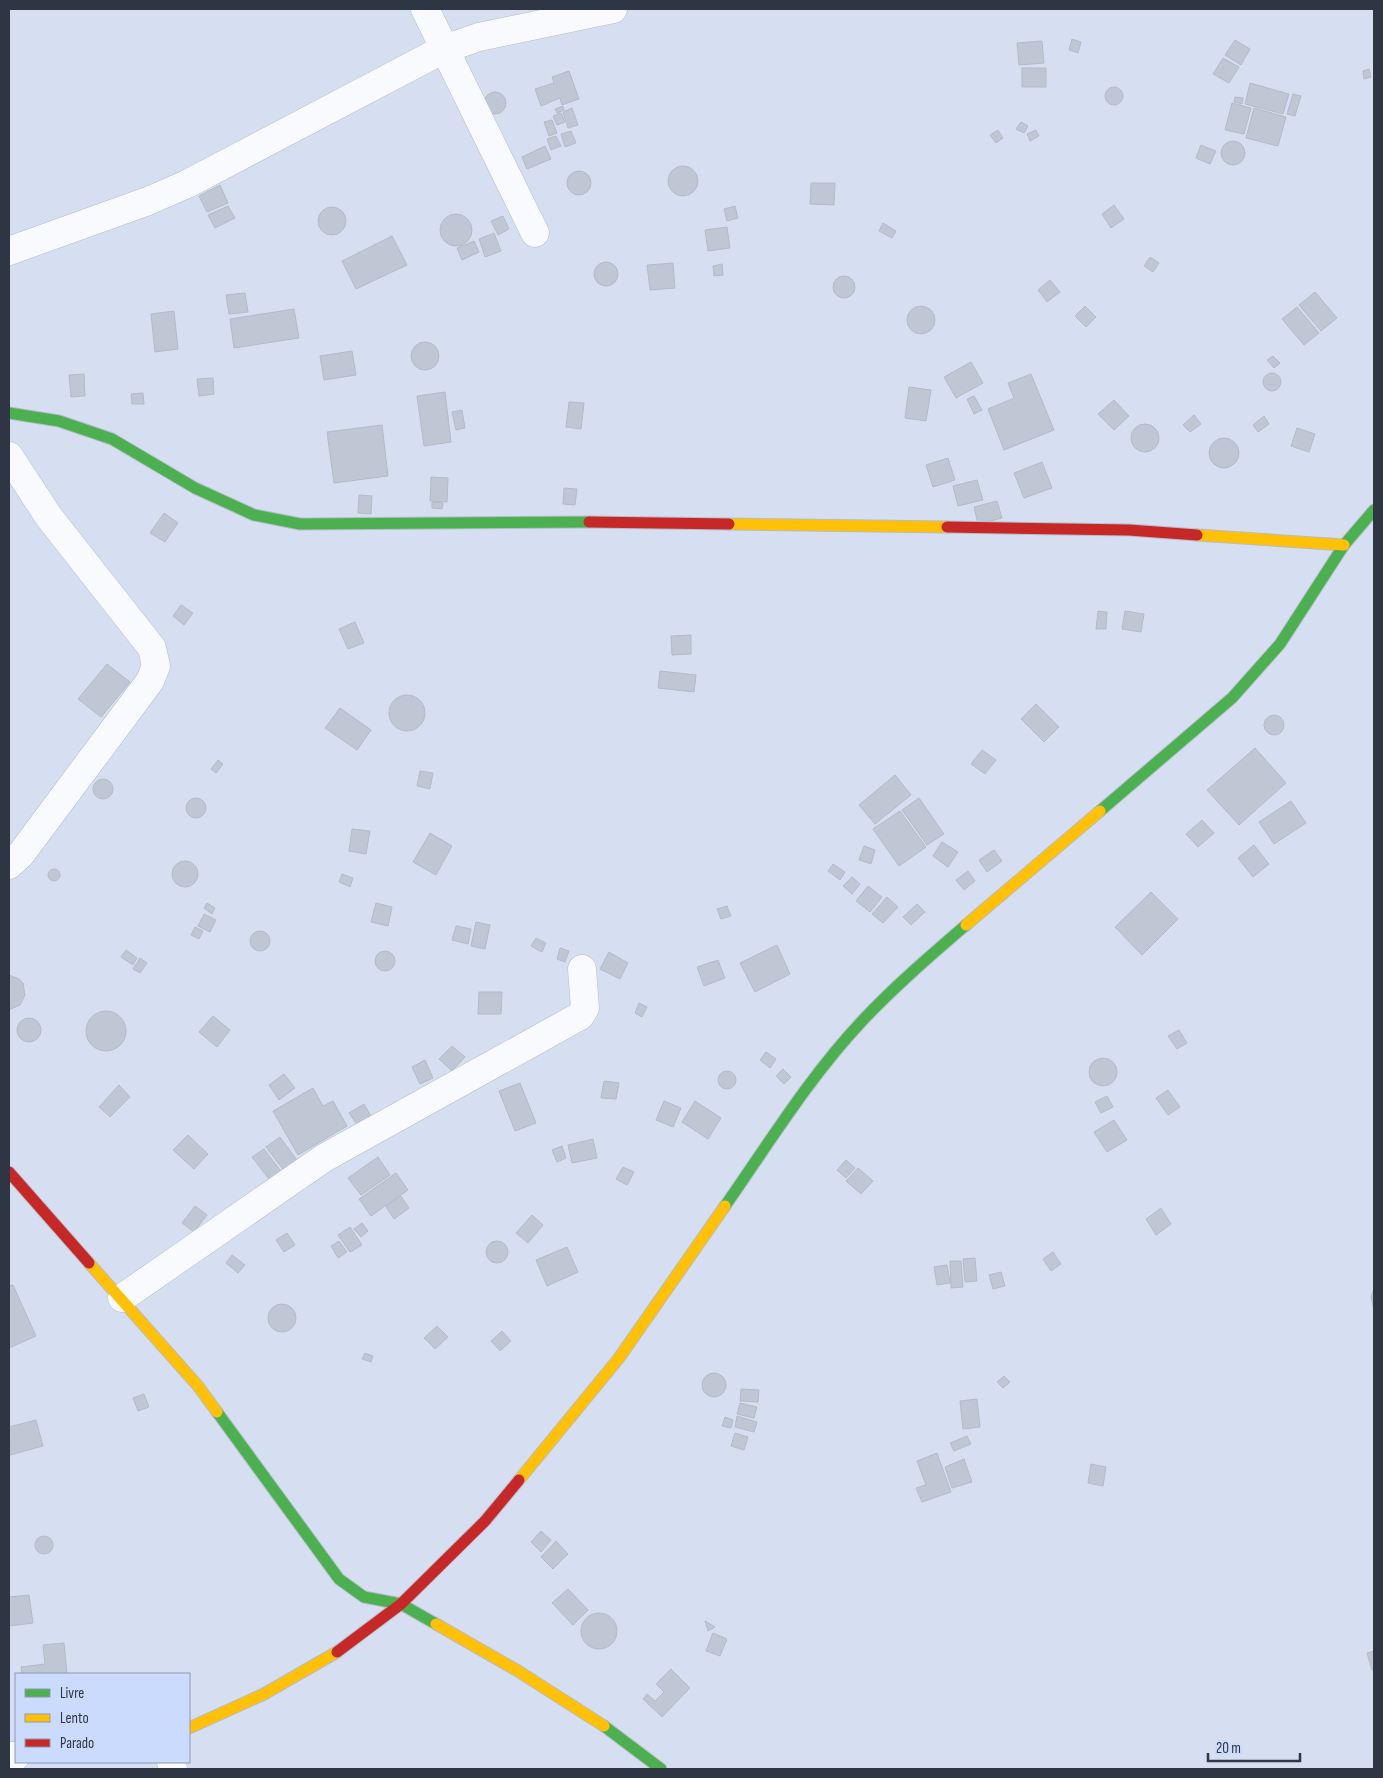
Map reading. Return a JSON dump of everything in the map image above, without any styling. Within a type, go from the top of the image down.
[{"type":"street","points":[[425,9],[536,233]]},
{"type":"street","points":[[9,251],[148,201],[187,184],[444,49],[479,37],[613,9]]},
{"type":"street","points":[[9,414],[59,421],[112,439],[195,488],[254,514],[300,524],[615,522],[1129,530],[1344,545]]},
{"type":"street","points":[[9,456],[49,517],[152,648],[156,666],[150,681],[21,854],[9,866]]},
{"type":"street","points":[[190,1728],[264,1694],[335,1654],[401,1604],[485,1521],[619,1358],[814,1079],[862,1021],[919,965],[1232,698],[1280,644],[1344,545],[1373,513]]},
{"type":"street","points":[[122,1298],[324,1158],[580,1016],[585,1008],[582,969]]},
{"type":"street","points":[[9,1172],[198,1386],[339,1578],[364,1597],[401,1604],[518,1672],[593,1718],[662,1769]]},
{"type":"building","points":[[1072,39],[1081,42],[1078,53],[1069,50]]},
{"type":"building","points":[[1235,40],[1250,49],[1241,65],[1225,55]]},
{"type":"building","points":[[1042,41],[1044,63],[1019,65],[1017,43]]},
{"type":"building","points":[[1223,58],[1239,67],[1229,83],[1213,74]]},
{"type":"building","points":[[1022,68],[1046,68],[1046,87],[1022,87]]},
{"type":"building","points":[[1369,69],[1371,77],[1364,79],[1363,71]]},
{"type":"building","points":[[569,71],[579,99],[562,105],[560,98],[541,106],[535,89],[554,83],[552,77]]},
{"type":"building","points":[[1250,83],[1289,94],[1283,114],[1245,104]]},
{"type":"building","points":[[1114,87],[1120,90],[1123,96],[1120,102],[1114,105],[1108,102],[1105,96],[1108,90]]},
{"type":"building","points":[[495,92],[503,95],[506,103],[503,111],[495,114],[487,111],[484,103],[487,95]]},
{"type":"building","points":[[1293,94],[1301,96],[1295,116],[1287,114]]},
{"type":"building","points":[[1235,97],[1243,98],[1242,104],[1234,102]]},
{"type":"building","points":[[1232,103],[1251,108],[1244,134],[1225,130]]},
{"type":"building","points":[[563,106],[564,110],[557,113],[555,109]]},
{"type":"building","points":[[572,108],[578,125],[568,128],[563,112]]},
{"type":"building","points":[[1254,108],[1286,117],[1278,146],[1246,138]]},
{"type":"building","points":[[561,113],[565,122],[557,125],[553,116]]},
{"type":"building","points":[[552,120],[557,133],[549,136],[544,122]]},
{"type":"building","points":[[1021,122],[1028,126],[1024,133],[1016,129]]},
{"type":"building","points":[[998,130],[1003,138],[996,143],[990,135]]},
{"type":"building","points":[[1036,130],[1039,136],[1030,141],[1027,134]]},
{"type":"building","points":[[571,131],[576,143],[565,147],[561,134]]},
{"type":"building","points":[[556,136],[561,146],[551,150],[547,139]]},
{"type":"building","points":[[1233,141],[1241,145],[1245,153],[1241,161],[1233,165],[1225,161],[1221,153],[1225,145]]},
{"type":"building","points":[[1201,145],[1216,151],[1210,164],[1196,158]]},
{"type":"building","points":[[545,146],[551,159],[527,169],[522,157]]},
{"type":"building","points":[[683,166],[694,170],[698,181],[694,192],[683,196],[672,192],[668,181],[672,170]]},
{"type":"building","points":[[579,171],[588,174],[591,183],[588,192],[579,195],[570,192],[567,183],[570,174]]},
{"type":"building","points":[[811,183],[835,183],[834,205],[810,204]]},
{"type":"building","points":[[220,185],[228,203],[207,212],[199,196]]},
{"type":"building","points":[[1114,205],[1124,219],[1111,228],[1102,214]]},
{"type":"building","points":[[228,206],[235,218],[215,228],[208,215]]},
{"type":"building","points":[[735,206],[738,218],[727,221],[724,209]]},
{"type":"building","points":[[332,207],[342,211],[346,221],[342,231],[332,235],[322,231],[318,221],[322,211]]},
{"type":"building","points":[[456,214],[467,219],[472,230],[467,241],[456,246],[445,241],[440,230],[445,219]]},
{"type":"building","points":[[503,216],[509,229],[498,235],[491,221]]},
{"type":"building","points":[[883,223],[896,231],[892,238],[879,231]]},
{"type":"building","points":[[727,227],[730,248],[708,251],[705,230]]},
{"type":"building","points":[[494,233],[501,251],[485,257],[479,239]]},
{"type":"building","points":[[392,236],[407,265],[356,289],[342,261]]},
{"type":"building","points":[[474,241],[479,252],[462,260],[457,248]]},
{"type":"building","points":[[1150,257],[1159,263],[1153,272],[1144,266]]},
{"type":"building","points":[[606,262],[615,265],[618,274],[615,283],[606,286],[597,283],[594,274],[597,265]]},
{"type":"building","points":[[673,263],[675,288],[650,290],[647,265]]},
{"type":"building","points":[[722,264],[723,275],[714,276],[713,266]]},
{"type":"building","points":[[844,276],[854,283],[855,287],[848,297],[844,298],[834,291],[833,287],[840,277]]},
{"type":"building","points":[[1050,280],[1060,292],[1047,302],[1038,290]]},
{"type":"building","points":[[1315,292],[1337,318],[1321,331],[1299,305]]},
{"type":"building","points":[[245,293],[248,312],[229,314],[226,295]]},
{"type":"building","points":[[921,306],[931,310],[935,320],[931,330],[921,334],[911,330],[907,320],[911,310]]},
{"type":"building","points":[[1085,306],[1096,317],[1086,327],[1075,316]]},
{"type":"building","points":[[1297,307],[1319,333],[1304,345],[1282,319]]},
{"type":"building","points":[[294,309],[299,338],[234,348],[230,319]]},
{"type":"building","points":[[174,311],[178,349],[155,352],[151,314]]},
{"type":"building","points":[[425,342],[435,346],[439,356],[435,366],[425,370],[415,366],[411,356],[415,346]]},
{"type":"building","points":[[352,351],[356,375],[324,380],[320,356]]},
{"type":"building","points":[[1273,356],[1280,363],[1274,368],[1267,360]]},
{"type":"building","points":[[971,362],[983,383],[956,398],[944,377]]},
{"type":"building","points":[[1272,373],[1278,376],[1281,382],[1278,388],[1272,391],[1266,388],[1263,382],[1266,376]]},
{"type":"building","points":[[84,374],[85,396],[71,397],[69,375]]},
{"type":"building","points":[[1031,374],[1054,430],[1004,450],[988,409],[1014,398],[1008,383]]},
{"type":"building","points":[[213,378],[214,394],[199,396],[197,379]]},
{"type":"building","points":[[909,387],[931,390],[926,421],[905,418]]},
{"type":"building","points":[[445,392],[451,442],[424,446],[417,396]]},
{"type":"building","points":[[143,393],[144,404],[132,404],[131,394]]},
{"type":"building","points":[[974,396],[982,410],[974,414],[967,399]]},
{"type":"building","points":[[1114,400],[1129,416],[1114,430],[1098,414]]},
{"type":"building","points":[[569,402],[584,403],[581,429],[566,427]]},
{"type":"building","points":[[462,410],[465,428],[456,430],[452,412]]},
{"type":"building","points":[[1194,415],[1201,424],[1190,432],[1183,425]]},
{"type":"building","points":[[1264,416],[1269,424],[1258,432],[1253,425]]},
{"type":"building","points":[[1145,424],[1155,428],[1159,438],[1155,448],[1145,452],[1135,448],[1131,438],[1135,428]]},
{"type":"building","points":[[382,425],[388,476],[334,483],[327,432]]},
{"type":"building","points":[[1297,428],[1315,434],[1309,452],[1291,446]]},
{"type":"building","points":[[1224,438],[1235,442],[1239,453],[1235,464],[1224,468],[1213,464],[1209,453],[1213,442]]},
{"type":"building","points":[[948,458],[955,480],[933,487],[926,465]]},
{"type":"building","points":[[1042,462],[1052,488],[1024,498],[1014,473]]},
{"type":"building","points":[[431,477],[448,478],[447,502],[430,501]]},
{"type":"building","points":[[977,480],[983,500],[958,506],[953,486]]},
{"type":"building","points":[[564,488],[577,489],[575,505],[563,504]]},
{"type":"building","points":[[359,495],[372,496],[371,514],[358,513]]},
{"type":"building","points":[[997,501],[1002,518],[978,524],[974,507]]},
{"type":"building","points":[[432,502],[443,503],[442,509],[432,508]]},
{"type":"building","points":[[164,513],[178,523],[165,542],[150,533]]},
{"type":"building","points":[[181,605],[193,613],[184,625],[173,616]]},
{"type":"building","points":[[1098,611],[1107,612],[1106,629],[1096,629]]},
{"type":"building","points":[[1125,611],[1144,614],[1141,632],[1122,629]]},
{"type":"building","points":[[355,622],[364,643],[348,649],[339,629]]},
{"type":"building","points":[[691,635],[691,654],[672,655],[671,636]]},
{"type":"building","points":[[107,664],[130,682],[101,717],[78,699]]},
{"type":"building","points":[[660,671],[696,675],[694,692],[658,688]]},
{"type":"building","points":[[407,695],[414,696],[420,700],[424,706],[424,720],[420,726],[414,730],[407,731],[400,730],[394,726],[390,720],[389,713],[390,706],[394,700],[400,696]]},
{"type":"building","points":[[1036,704],[1059,727],[1044,742],[1021,719]]},
{"type":"building","points":[[340,708],[371,730],[357,750],[325,728]]},
{"type":"building","points":[[1270,715],[1278,715],[1284,721],[1284,729],[1278,735],[1270,735],[1264,729],[1264,721]]},
{"type":"building","points":[[1255,748],[1286,783],[1239,825],[1207,790]]},
{"type":"building","points":[[982,750],[996,760],[985,774],[971,764]]},
{"type":"building","points":[[218,760],[223,764],[216,773],[211,769]]},
{"type":"building","points":[[420,771],[433,773],[430,789],[417,786]]},
{"type":"building","points":[[895,775],[911,795],[875,824],[859,805]]},
{"type":"building","points":[[103,779],[110,782],[113,789],[110,796],[103,799],[96,796],[93,789],[96,782]]},
{"type":"building","points":[[196,798],[203,801],[206,808],[203,815],[196,818],[189,815],[186,808],[189,801]]},
{"type":"building","points":[[919,798],[944,834],[927,845],[902,810]]},
{"type":"building","points":[[1291,801],[1306,823],[1274,844],[1259,822]]},
{"type":"building","points":[[900,811],[926,847],[899,866],[873,829]]},
{"type":"building","points":[[1202,820],[1214,833],[1198,847],[1186,834]]},
{"type":"building","points":[[352,829],[370,831],[366,854],[349,851]]},
{"type":"building","points":[[430,833],[452,846],[436,875],[413,862]]},
{"type":"building","points":[[942,842],[958,852],[948,867],[933,856]]},
{"type":"building","points":[[1254,845],[1269,864],[1253,877],[1238,858]]},
{"type":"building","points":[[864,846],[875,850],[871,864],[859,860]]},
{"type":"building","points":[[994,850],[1002,861],[987,872],[979,860]]},
{"type":"building","points":[[185,861],[194,865],[198,874],[194,883],[185,887],[176,883],[172,874],[176,865]]},
{"type":"building","points":[[833,864],[845,872],[840,880],[828,871]]},
{"type":"building","points":[[52,869],[56,869],[60,875],[56,881],[52,881],[48,877],[48,873]]},
{"type":"building","points":[[968,871],[975,881],[964,890],[956,880]]},
{"type":"building","points":[[342,874],[353,878],[350,887],[339,882]]},
{"type":"building","points":[[852,877],[860,884],[852,894],[843,886]]},
{"type":"building","points":[[868,886],[882,897],[870,912],[856,901]]},
{"type":"building","points":[[1151,892],[1178,919],[1142,955],[1115,927]]},
{"type":"building","points":[[887,897],[898,907],[883,923],[872,914]]},
{"type":"building","points":[[207,903],[215,908],[212,914],[204,908]]},
{"type":"building","points":[[376,903],[392,907],[388,926],[371,922]]},
{"type":"building","points":[[917,904],[925,912],[911,925],[903,917]]},
{"type":"building","points":[[727,906],[731,916],[721,919],[717,909]]},
{"type":"building","points":[[204,914],[216,920],[210,932],[198,926]]},
{"type":"building","points":[[476,922],[490,925],[485,949],[471,946]]},
{"type":"building","points":[[456,926],[471,929],[468,944],[452,940]]},
{"type":"building","points":[[195,927],[203,931],[199,939],[191,935]]},
{"type":"building","points":[[256,931],[264,931],[270,937],[270,945],[264,951],[256,951],[250,945],[250,937]]},
{"type":"building","points":[[536,938],[546,943],[542,952],[531,946]]},
{"type":"building","points":[[777,945],[790,974],[755,992],[740,963]]},
{"type":"building","points":[[560,948],[569,951],[565,962],[557,959]]},
{"type":"building","points":[[126,950],[137,958],[133,965],[121,957]]},
{"type":"building","points":[[385,951],[392,954],[395,961],[392,968],[385,971],[378,968],[375,961],[378,954]]},
{"type":"building","points":[[609,952],[628,963],[620,979],[600,969]]},
{"type":"building","points":[[140,958],[147,963],[140,973],[133,969]]},
{"type":"building","points":[[718,960],[725,978],[704,986],[697,967]]},
{"type":"building","points":[[9,975],[23,983],[25,995],[20,1005],[9,1010]]},
{"type":"building","points":[[479,992],[502,992],[501,1014],[478,1014]]},
{"type":"building","points":[[639,1003],[647,1007],[642,1017],[635,1013]]},
{"type":"building","points":[[110,1011],[117,1014],[123,1020],[126,1031],[125,1039],[117,1048],[110,1051],[102,1051],[95,1048],[87,1039],[86,1027],[89,1020],[98,1012]]},
{"type":"building","points":[[213,1016],[230,1030],[217,1047],[199,1032]]},
{"type":"building","points":[[29,1018],[34,1019],[40,1025],[40,1035],[34,1041],[29,1042],[24,1041],[18,1035],[17,1030],[18,1025],[24,1019]]},
{"type":"building","points":[[1179,1030],[1187,1043],[1177,1049],[1168,1036]]},
{"type":"building","points":[[452,1046],[465,1057],[452,1071],[439,1059]]},
{"type":"building","points":[[766,1052],[776,1059],[770,1068],[760,1060]]},
{"type":"building","points":[[1103,1058],[1113,1062],[1117,1072],[1113,1082],[1103,1086],[1093,1082],[1089,1072],[1093,1062]]},
{"type":"building","points":[[425,1060],[433,1078],[420,1084],[412,1067]]},
{"type":"building","points":[[783,1069],[791,1077],[784,1084],[776,1076]]},
{"type":"building","points":[[723,1071],[731,1071],[736,1076],[734,1087],[723,1089],[718,1084],[718,1076]]},
{"type":"building","points":[[284,1074],[295,1088],[279,1100],[269,1085]]},
{"type":"building","points":[[604,1081],[619,1083],[616,1099],[601,1098]]},
{"type":"building","points":[[520,1083],[536,1123],[515,1131],[499,1091]]},
{"type":"building","points":[[119,1085],[130,1097],[110,1117],[99,1107]]},
{"type":"building","points":[[313,1088],[323,1106],[333,1101],[347,1126],[298,1155],[273,1111]]},
{"type":"building","points":[[1168,1090],[1180,1107],[1168,1115],[1156,1098]]},
{"type":"building","points":[[1107,1096],[1113,1107],[1101,1113],[1095,1102]]},
{"type":"building","points":[[664,1101],[681,1108],[673,1127],[656,1120]]},
{"type":"building","points":[[695,1101],[721,1118],[708,1139],[682,1122]]},
{"type":"building","points":[[364,1104],[372,1118],[358,1126],[349,1113]]},
{"type":"building","points":[[1114,1120],[1127,1140],[1107,1152],[1094,1132]]},
{"type":"building","points":[[188,1135],[208,1154],[194,1169],[173,1150]]},
{"type":"building","points":[[280,1137],[299,1163],[286,1173],[266,1147]]},
{"type":"building","points":[[593,1139],[597,1158],[572,1163],[568,1145]]},
{"type":"building","points":[[562,1146],[566,1158],[557,1162],[552,1150]]},
{"type":"building","points":[[264,1149],[283,1174],[272,1183],[252,1157]]},
{"type":"building","points":[[378,1157],[390,1175],[361,1195],[348,1178]]},
{"type":"building","points":[[846,1160],[855,1168],[846,1178],[837,1170]]},
{"type":"building","points":[[623,1167],[634,1172],[627,1185],[616,1179]]},
{"type":"building","points":[[858,1168],[873,1181],[861,1194],[846,1181]]},
{"type":"building","points":[[396,1173],[408,1190],[371,1216],[359,1199]]},
{"type":"building","points":[[401,1196],[409,1208],[394,1219],[386,1207]]},
{"type":"building","points":[[195,1206],[207,1215],[194,1232],[182,1223]]},
{"type":"building","points":[[1161,1208],[1171,1224],[1156,1235],[1146,1219]]},
{"type":"building","points":[[532,1215],[543,1225],[528,1243],[516,1233]]},
{"type":"building","points":[[362,1223],[368,1231],[361,1237],[354,1229]]},
{"type":"building","points":[[350,1227],[362,1245],[350,1252],[338,1235]]},
{"type":"building","points":[[287,1233],[295,1245],[284,1252],[276,1240]]},
{"type":"building","points":[[339,1241],[347,1252],[338,1258],[331,1246]]},
{"type":"building","points":[[497,1241],[505,1244],[508,1252],[505,1260],[497,1263],[489,1260],[486,1252],[489,1244]]},
{"type":"building","points":[[567,1247],[578,1272],[547,1286],[536,1260]]},
{"type":"building","points":[[1053,1252],[1061,1264],[1051,1271],[1043,1259]]},
{"type":"building","points":[[232,1255],[245,1265],[238,1273],[226,1263]]},
{"type":"building","points":[[975,1258],[977,1281],[965,1282],[963,1259]]},
{"type":"building","points":[[950,1261],[961,1261],[963,1287],[951,1288]]},
{"type":"building","points":[[947,1265],[950,1283],[937,1285],[934,1267]]},
{"type":"building","points":[[1001,1272],[1005,1286],[993,1289],[989,1275]]},
{"type":"building","points":[[13,1285],[36,1336],[9,1348],[9,1286]]},
{"type":"building","points":[[1374,1288],[1374,1310],[1371,1297]]},
{"type":"building","points":[[282,1304],[292,1308],[296,1318],[292,1328],[282,1332],[272,1328],[268,1318],[272,1308]]},
{"type":"building","points":[[437,1326],[448,1337],[435,1349],[424,1338]]},
{"type":"building","points":[[502,1331],[511,1341],[500,1351],[491,1341]]},
{"type":"building","points":[[365,1353],[373,1356],[371,1362],[362,1359]]},
{"type":"building","points":[[714,1373],[723,1376],[726,1385],[723,1394],[714,1397],[705,1394],[702,1385],[705,1376]]},
{"type":"building","points":[[1004,1376],[1010,1382],[1003,1388],[997,1382]]},
{"type":"building","points":[[741,1389],[759,1390],[758,1402],[740,1401]]},
{"type":"building","points":[[144,1394],[149,1407],[138,1411],[133,1398]]},
{"type":"building","points":[[977,1399],[980,1427],[963,1429],[960,1401]]},
{"type":"building","points":[[740,1403],[757,1407],[754,1418],[737,1414]]},
{"type":"building","points":[[737,1416],[757,1422],[754,1432],[735,1427]]},
{"type":"building","points":[[725,1417],[733,1420],[731,1428],[722,1426]]},
{"type":"building","points":[[36,1420],[43,1446],[10,1455],[9,1427]]},
{"type":"building","points":[[735,1433],[748,1437],[744,1450],[731,1446]]},
{"type":"building","points":[[967,1436],[971,1444],[954,1451],[950,1443]]},
{"type":"building","points":[[937,1453],[951,1492],[922,1502],[916,1488],[926,1485],[917,1461]]},
{"type":"building","points":[[964,1459],[972,1482],[952,1488],[945,1467]]},
{"type":"building","points":[[1091,1464],[1106,1467],[1103,1486],[1088,1483]]},
{"type":"building","points":[[541,1531],[551,1540],[541,1552],[531,1542]]},
{"type":"building","points":[[44,1536],[50,1539],[53,1545],[50,1551],[44,1554],[38,1551],[35,1545],[38,1539]]},
{"type":"building","points":[[556,1541],[568,1554],[553,1569],[541,1557]]},
{"type":"building","points":[[568,1589],[588,1610],[573,1625],[552,1603]]},
{"type":"building","points":[[29,1595],[33,1623],[9,1626],[9,1597]]},
{"type":"building","points":[[599,1613],[606,1614],[612,1618],[616,1624],[616,1638],[612,1644],[606,1648],[599,1649],[592,1648],[586,1644],[582,1638],[581,1631],[582,1624],[586,1618],[592,1614]]},
{"type":"building","points":[[705,1621],[715,1627],[708,1631]]},
{"type":"building","points":[[713,1633],[727,1639],[720,1656],[706,1651]]},
{"type":"building","points":[[64,1643],[67,1673],[22,1673],[21,1667],[45,1664],[43,1645]]},
{"type":"building","points":[[1374,1651],[1374,1670],[1372,1670],[1367,1653]]},
{"type":"building","points":[[671,1669],[690,1688],[662,1717],[643,1699],[647,1694],[655,1701],[664,1692],[656,1684]]},
{"type":"traffic: fast","points":[[9,413],[59,421],[112,439],[195,488],[254,515],[300,524],[589,522]]},
{"type":"traffic: fast","points":[[1100,811],[1232,698],[1280,644],[1344,545],[1374,510]]},
{"type":"traffic: fast","points":[[725,1206],[791,1110],[844,1041],[888,995],[966,925]]},
{"type":"traffic: fast","points":[[217,1412],[339,1579],[364,1597],[401,1604],[436,1624]]},
{"type":"traffic: fast","points":[[604,1726],[661,1769]]},
{"type":"traffic: slow","points":[[729,524],[947,527]]},
{"type":"traffic: slow","points":[[1197,535],[1344,545]]},
{"type":"traffic: slow","points":[[966,925],[1100,811]]},
{"type":"traffic: slow","points":[[519,1480],[619,1358],[725,1206]]},
{"type":"traffic: slow","points":[[89,1263],[198,1386],[217,1412]]},
{"type":"traffic: slow","points":[[436,1624],[518,1671],[604,1726]]},
{"type":"traffic: slow","points":[[190,1728],[264,1694],[337,1652]]},
{"type":"traffic: jam","points":[[589,522],[729,524]]},
{"type":"traffic: jam","points":[[947,527],[1129,530],[1197,535]]},
{"type":"traffic: jam","points":[[9,1172],[89,1263]]},
{"type":"traffic: jam","points":[[337,1652],[401,1604],[485,1521],[519,1480]]}]
